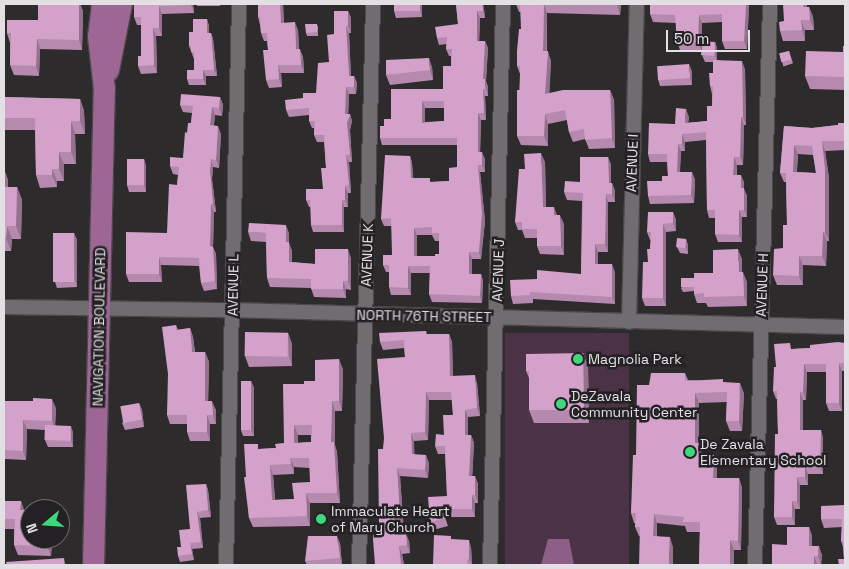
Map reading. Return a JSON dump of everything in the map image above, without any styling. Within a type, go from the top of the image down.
[{"type":"main road","name":"NAVIGATION BOULEVARD","points":[[93,565],[104,90],[98,36],[102,4]]},
{"type":"main road","name":"NAVIGATION BOULEVARD","points":[[104,90],[121,4]]},
{"type":"street","name":"AVENUE L","points":[[226,565],[239,4]]},
{"type":"street","name":"AVENUE K","points":[[359,565],[373,4]]},
{"type":"street","name":"AVENUE J","points":[[490,565],[503,4]]},
{"type":"street","name":"AVENUE I","points":[[629,322],[637,4]]},
{"type":"street","name":"AVENUE H","points":[[755,565],[770,4]]},
{"type":"street","name":"NORTH 76TH STREET","points":[[4,307],[100,310],[232,310],[845,327]]},
{"type":"shaded area","points":[[505,333],[629,333],[629,565],[505,565]]},
{"type":"shaded area","points":[[548,539],[569,539],[574,565],[541,565]]},
{"type":"building","points":[[38,4],[79,4],[79,40],[37,39],[36,66],[10,65],[11,33],[7,33],[7,20],[38,20]]},
{"type":"building","points":[[134,4],[191,4],[159,6],[159,28],[153,28],[154,65],[138,66],[138,56],[141,56],[141,17],[134,17]]},
{"type":"building","points":[[258,4],[280,4],[281,23],[295,22],[296,49],[300,49],[301,65],[278,65],[279,79],[266,80],[263,50],[268,50],[267,33],[261,33]]},
{"type":"building","points":[[394,4],[420,4],[420,11],[394,11]]},
{"type":"building","points":[[456,4],[482,4],[483,11],[477,11],[477,41],[485,41],[484,113],[478,113],[478,152],[482,152],[482,165],[478,165],[482,214],[479,252],[469,252],[469,274],[481,274],[480,296],[429,294],[430,266],[408,266],[408,288],[389,287],[389,265],[383,265],[383,255],[392,255],[391,218],[381,219],[385,155],[410,156],[411,178],[430,178],[430,182],[449,181],[449,168],[457,167],[457,138],[380,138],[380,126],[384,126],[384,119],[391,119],[391,89],[443,89],[443,66],[451,66],[452,49],[446,49],[447,37],[437,38],[435,27],[458,24]],"holes":[[[422,101],[444,101],[444,121],[422,123]],[[432,227],[432,233],[439,233],[439,254],[435,254],[435,256],[414,256],[414,228]]]},
{"type":"building","points":[[520,4],[544,4],[543,51],[548,51],[545,94],[563,90],[610,90],[612,138],[585,140],[584,129],[569,132],[565,110],[545,114],[544,136],[517,136],[517,90],[520,90],[520,66],[517,66],[517,51],[519,29],[521,29]]},
{"type":"building","points":[[565,4],[617,4],[617,5]]},
{"type":"building","points":[[746,4],[744,41],[722,41],[722,14],[699,15],[698,42],[677,42],[675,15],[650,14],[650,5]]},
{"type":"building","points":[[783,4],[803,4],[804,7],[809,7],[810,20],[801,20],[802,30],[780,31],[779,22],[784,21]]},
{"type":"building","points":[[334,11],[348,11],[348,26],[346,26],[349,76],[354,76],[354,87],[346,87],[345,114],[350,114],[347,123],[350,154],[346,155],[349,185],[345,186],[345,200],[342,200],[342,225],[311,225],[310,200],[306,200],[306,189],[323,189],[321,168],[326,168],[324,135],[314,135],[315,121],[309,121],[309,108],[286,110],[285,100],[303,98],[303,93],[316,93],[318,63],[329,62],[327,35],[334,34]]},
{"type":"building","points":[[193,19],[207,19],[207,33],[211,33],[214,70],[203,70],[203,79],[187,79],[187,70],[194,70],[194,52],[191,52],[191,46],[189,46],[189,32],[193,32]]},
{"type":"building","points":[[305,24],[317,24],[317,32],[306,33]]},
{"type":"building","points":[[702,41],[715,42],[714,56],[701,55]]},
{"type":"building","points":[[843,46],[845,46],[845,77],[805,76],[806,51],[843,52]]},
{"type":"building","points":[[789,51],[791,60],[781,62],[779,53]]},
{"type":"building","points":[[429,58],[430,70],[386,75],[386,60]]},
{"type":"building","points":[[713,60],[742,61],[743,117],[741,117],[740,157],[734,157],[733,175],[741,175],[741,188],[744,188],[744,210],[739,210],[739,235],[715,234],[715,210],[707,210],[706,132],[682,134],[682,144],[678,144],[677,172],[692,172],[691,195],[648,196],[647,181],[662,181],[662,176],[668,176],[667,154],[648,154],[649,123],[675,124],[676,108],[686,109],[685,123],[707,121],[707,106],[712,106],[713,86],[710,86],[709,73],[713,73]]},
{"type":"building","points":[[689,64],[690,78],[658,80],[657,66]]},
{"type":"building","points":[[181,94],[220,97],[219,108],[212,107],[210,125],[218,126],[216,160],[211,159],[210,171],[213,204],[211,204],[210,246],[213,247],[215,281],[201,283],[199,258],[159,257],[159,274],[126,274],[126,232],[167,233],[169,184],[177,185],[179,167],[170,166],[170,157],[183,158],[185,132],[187,133],[188,123],[191,123],[193,106],[180,105]]},
{"type":"building","points":[[4,97],[80,99],[80,121],[71,121],[71,152],[59,152],[59,169],[52,169],[52,175],[36,175],[35,118],[4,118]]},
{"type":"building","points":[[838,123],[845,123],[845,141],[822,141],[825,169],[825,232],[823,232],[822,256],[799,256],[799,276],[773,275],[774,249],[783,248],[783,225],[787,225],[786,173],[780,173],[784,126],[812,128],[838,125]],"holes":[[[794,145],[812,146],[816,173],[793,172]]]},
{"type":"building","points":[[541,153],[543,207],[554,207],[554,215],[560,215],[561,246],[537,246],[537,229],[522,229],[522,222],[515,222],[519,169],[525,169],[524,154]]},
{"type":"building","points":[[580,157],[608,157],[609,183],[612,183],[612,194],[606,194],[605,244],[595,244],[595,264],[612,264],[612,297],[530,292],[530,295],[511,296],[510,280],[537,279],[537,270],[581,274],[583,193],[564,192],[565,181],[580,182]]},
{"type":"building","points":[[127,159],[144,159],[144,185],[127,185]]},
{"type":"building","points":[[4,187],[17,187],[16,226],[7,226],[6,238],[4,238]]},
{"type":"building","points":[[648,212],[673,212],[673,223],[663,224],[663,298],[642,298],[643,262],[648,262],[647,249],[650,249],[651,232],[647,232]]},
{"type":"building","points":[[249,223],[286,225],[286,242],[289,242],[289,262],[315,264],[315,249],[348,249],[348,281],[343,281],[343,289],[311,289],[311,279],[267,278],[266,233],[248,232]]},
{"type":"building","points":[[53,233],[74,233],[74,282],[53,282]]},
{"type":"building","points":[[677,238],[686,239],[685,248],[676,247]]},
{"type":"building","points":[[738,249],[739,272],[743,272],[744,296],[704,297],[704,293],[694,294],[694,273],[713,273],[713,250]]},
{"type":"building","points":[[681,278],[694,278],[694,287],[681,287]]},
{"type":"building","points":[[176,325],[176,330],[190,328],[192,352],[205,352],[205,401],[212,401],[213,415],[207,415],[207,432],[187,432],[187,415],[167,415],[168,374],[162,327]]},
{"type":"building","points":[[426,331],[426,334],[449,334],[450,376],[475,375],[477,408],[465,410],[465,435],[471,435],[469,476],[475,476],[475,495],[472,495],[472,509],[442,509],[445,518],[430,522],[428,497],[447,496],[445,446],[435,446],[436,434],[444,435],[443,415],[453,415],[451,392],[426,392],[425,432],[411,433],[412,454],[426,455],[425,470],[397,468],[401,530],[392,533],[406,533],[407,545],[399,546],[401,565],[375,565],[373,539],[375,524],[379,524],[378,449],[383,449],[384,438],[377,359],[405,357],[404,340],[380,342],[379,333]]},
{"type":"building","points":[[245,332],[288,333],[288,357],[245,356]]},
{"type":"building","points":[[790,343],[791,349],[810,348],[810,345],[845,343],[845,363],[839,363],[839,403],[826,403],[826,364],[804,364],[803,392],[800,392],[800,430],[821,430],[820,466],[805,466],[805,477],[797,477],[797,501],[792,501],[792,517],[774,517],[775,434],[778,434],[777,391],[773,391],[774,367],[776,367],[774,344]]},
{"type":"building","name":"DeZavala Community Center","points":[[583,353],[584,410],[529,410],[529,371],[526,371],[526,354]]},
{"type":"building","points":[[339,359],[339,401],[332,401],[331,442],[334,442],[337,493],[306,493],[307,516],[249,518],[244,477],[246,477],[244,444],[258,444],[258,449],[276,448],[275,444],[284,443],[283,384],[304,384],[304,381],[315,381],[315,360]],"holes":[[[294,425],[312,425],[311,442],[294,443]],[[290,458],[309,458],[310,482],[292,483],[294,499],[272,500],[270,465],[291,464]]]},
{"type":"building","points":[[651,373],[685,373],[685,381],[723,379],[723,382],[740,383],[739,421],[726,421],[727,392],[695,393],[695,443],[698,443],[698,453],[714,455],[713,478],[739,478],[738,541],[730,540],[730,565],[699,565],[700,522],[683,522],[684,517],[654,514],[653,536],[670,537],[669,565],[639,565],[640,527],[635,527],[636,513],[631,513],[633,455],[636,455],[637,385],[649,385]]},
{"type":"building","points":[[241,381],[251,381],[251,430],[241,430]]},
{"type":"building","points":[[33,398],[52,399],[52,421],[23,420],[23,451],[4,450],[4,401],[33,401]]},
{"type":"building","points":[[139,403],[142,420],[123,423],[120,406]]},
{"type":"building","points":[[45,425],[71,426],[70,441],[44,440]]},
{"type":"building","points":[[206,484],[208,510],[197,512],[201,542],[190,543],[192,554],[178,556],[177,547],[181,547],[179,530],[190,529],[186,485]]},
{"type":"building","points":[[4,501],[20,501],[20,545],[14,545],[15,519],[4,519]]},
{"type":"building","points":[[845,505],[845,565],[839,565],[838,559],[844,559],[843,541],[841,541],[842,519],[821,519],[821,506]]},
{"type":"building","points":[[787,527],[809,527],[809,546],[819,546],[818,556],[814,556],[814,565],[772,565],[772,544],[787,545]]},
{"type":"building","points":[[434,535],[451,536],[451,539],[469,540],[468,565],[426,565],[433,564]]},
{"type":"building","points":[[308,536],[337,536],[340,558],[305,561]]},
{"type":"building","points":[[64,558],[65,565],[7,565],[6,562]]},
{"type":"place","name":"Magnolia Park","points":[[578,359]]},
{"type":"place","name":"DeZavala Community Center","points":[[561,404]]},
{"type":"place","name":"De Zavala Elementary School","points":[[690,452]]},
{"type":"place","name":"Immaculate Heart of Mary Church","points":[[321,519]]}]
